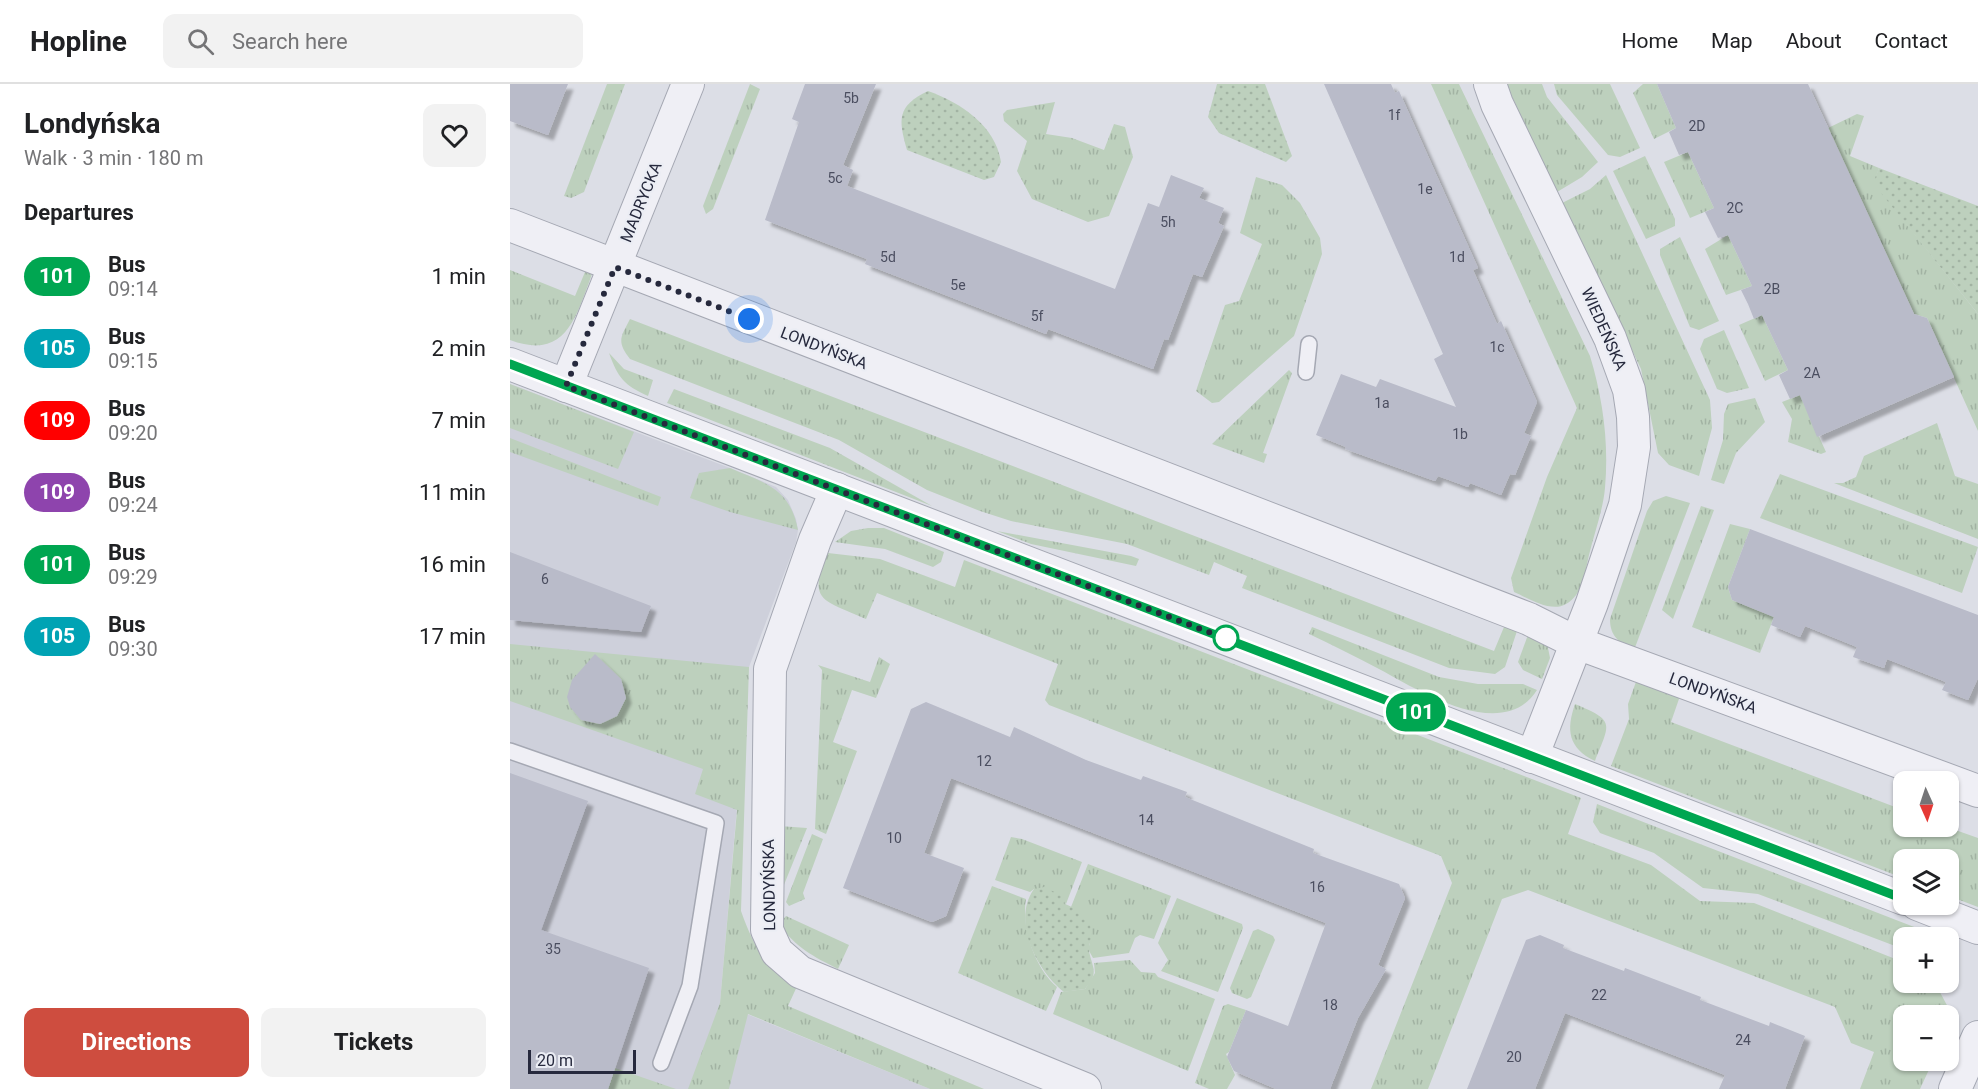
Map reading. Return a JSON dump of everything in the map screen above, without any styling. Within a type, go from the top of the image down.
[{"type":"street","name":"MADRYCKA","points":[[566,386],[688,84]]},
{"type":"street","name":"WIEDEŃSKA","points":[[1490,84],[1497,104],[1621,363],[1630,399],[1634,447],[1625,505],[1577,643],[1532,757]]},
{"type":"street","name":"LONDYŃSKA","points":[[510,225],[1529,620],[1577,643],[1978,791]]},
{"type":"street","points":[[510,364],[1893,895]]},
{"type":"street","name":"LONDYŃSKA","points":[[837,489],[815,540],[770,669],[767,930],[777,952],[800,972],[1085,1089]]},
{"type":"street","points":[[1945,915],[1978,928]]},
{"type":"street","points":[[1955,1089],[1978,1037]]},
{"type":"lane","points":[[1306,372],[1309,344]]},
{"type":"lane","points":[[510,751],[716,823],[690,986],[661,1063]]},
{"type":"shaded area","points":[[510,384],[776,487],[788,500],[796,519],[798,530],[796,542],[749,667],[720,1003],[930,1089],[510,1089]]},
{"type":"green space","points":[[607,84],[625,84],[584,192],[571,198],[564,196]]},
{"type":"green space","points":[[750,84],[760,89],[713,209],[706,214],[703,206]]},
{"type":"green space","points":[[1217,84],[1265,84],[1292,156],[1286,162],[1219,133],[1208,117]]},
{"type":"green space","points":[[1431,84],[1459,84],[1590,356],[1595,372],[1602,405],[1605,438],[1604,496],[1580,589],[1572,600],[1560,606],[1540,604],[1514,592],[1511,578],[1547,477],[1577,408]]},
{"type":"green space","points":[[1506,84],[1542,84],[1547,97],[1598,162],[1582,177],[1557,192]]},
{"type":"green space","points":[[1554,84],[1610,84],[1640,148],[1620,157],[1608,155],[1557,95]]},
{"type":"green space","points":[[1643,84],[1657,84],[1676,128],[1654,139],[1633,93]]},
{"type":"green space","points":[[928,91],[964,109],[984,126],[992,137],[1001,162],[994,177],[984,180],[907,150],[902,130],[902,114],[910,102]]},
{"type":"green space","points":[[1055,102],[1046,134],[1072,138],[1104,150],[1114,124],[1125,127],[1133,157],[1109,216],[1088,222],[1032,199],[1017,171],[1027,141],[1004,121],[1003,114],[1007,110]]},
{"type":"green space","points":[[1857,114],[1864,116],[1850,156],[1879,168],[1874,183],[1978,314],[1978,431],[1927,318],[1914,314],[1828,128]]},
{"type":"green space","points":[[1688,152],[1714,208],[1690,218],[1664,162]]},
{"type":"green space","points":[[1645,156],[1675,219],[1675,226],[1646,239],[1613,171]]},
{"type":"green space","points":[[1879,168],[1978,206],[1978,314],[1873,183]]},
{"type":"green space","points":[[1606,175],[1710,400],[1712,428],[1699,476],[1669,465],[1658,453],[1641,369],[1562,203],[1590,189]]},
{"type":"green space","points":[[1256,177],[1282,185],[1300,203],[1320,238],[1322,254],[1294,336],[1219,402],[1212,403],[1196,391],[1225,305],[1239,301],[1262,244],[1240,233]]},
{"type":"green space","points":[[1728,235],[1752,286],[1726,295],[1705,249]]},
{"type":"green space","points":[[1680,237],[1719,321],[1699,330],[1690,327],[1660,255],[1660,249]]},
{"type":"green space","points":[[510,270],[575,296],[585,272],[592,274],[574,319],[556,340],[544,345],[529,345],[510,340]]},
{"type":"green space","points":[[1762,315],[1788,370],[1765,381],[1739,325]]},
{"type":"green space","points":[[630,319],[1494,651],[1504,627],[1518,628],[1505,667],[1495,674],[1449,668],[1242,588],[1247,576],[1214,562],[1209,575],[1127,544],[1011,521],[927,490],[839,440],[630,359],[623,348],[621,339]]},
{"type":"green space","points":[[1724,330],[1749,388],[1727,393],[1717,389],[1700,349],[1704,339]]},
{"type":"green space","points":[[609,353],[624,369],[653,380],[648,396],[623,380]]},
{"type":"green space","points":[[1289,370],[1292,373],[1263,453],[1267,454],[1264,463],[1212,444]]},
{"type":"green space","points":[[510,384],[634,432],[618,469],[510,428]]},
{"type":"green space","points":[[674,389],[830,448],[932,506],[667,403]]},
{"type":"green space","points":[[1800,395],[1826,452],[1821,454],[1788,442],[1792,419],[1782,402]]},
{"type":"green space","points":[[1755,398],[1765,422],[1736,453],[1724,484],[1711,480],[1723,440],[1724,414],[1728,404]]},
{"type":"green space","points":[[1937,423],[1955,476],[1978,484],[1978,539],[1834,483],[1843,483],[1856,477],[1864,456]]},
{"type":"green space","points":[[510,438],[661,497],[658,506],[510,452]]},
{"type":"green space","points":[[730,468],[765,483],[782,496],[789,505],[798,530],[730,512],[690,498],[699,473]]},
{"type":"green space","points":[[1780,474],[1978,547],[1962,593],[1760,518]]},
{"type":"green space","points":[[1666,496],[1690,503],[1634,650],[1616,638],[1610,625],[1610,619],[1647,511],[1653,501]]},
{"type":"green space","points":[[1701,506],[1714,510],[1673,619],[1662,610]]},
{"type":"green space","points":[[1730,524],[1750,529],[1728,587],[1732,600],[1774,617],[1760,653],[1692,627]]},
{"type":"green space","points":[[884,528],[944,552],[941,562],[933,567],[885,549],[835,542],[851,531]]},
{"type":"green space","points":[[997,531],[1139,559],[1136,566],[1031,544]]},
{"type":"green space","points":[[828,553],[880,559],[955,587],[964,560],[1581,798],[1568,834],[1651,865],[1700,901],[1754,903],[1893,958],[1893,993],[1940,993],[1947,1005],[1893,1005],[1893,1071],[1928,1071],[1920,1089],[1860,1089],[1874,1052],[1851,1043],[1835,1007],[1528,890],[1502,899],[1428,1089],[1371,1089],[1452,883],[1441,856],[1049,705],[1045,700],[1058,664],[877,593],[866,619],[839,608],[823,597],[819,590],[822,569]]},
{"type":"green space","points":[[1312,627],[1439,677],[1478,684],[1523,684],[1537,690],[1522,705],[1503,712],[1482,713],[1460,708],[1415,689],[1309,634]]},
{"type":"green space","points":[[1529,632],[1547,643],[1550,658],[1542,679],[1523,670],[1518,662]]},
{"type":"green space","points":[[510,644],[749,667],[741,911],[761,953],[776,967],[799,982],[788,1006],[984,1089],[930,1089],[748,1014],[729,1089],[688,1089],[720,1003],[737,810],[695,794],[703,769],[510,701]]},
{"type":"green space","points":[[879,657],[890,664],[876,698],[852,690],[833,742],[857,751],[826,834],[815,829],[822,670],[818,665],[870,682]]},
{"type":"green space","points":[[1637,679],[1680,696],[1671,722],[1893,806],[1893,837],[1959,837],[1959,831],[1978,838],[1978,907],[1959,900],[1959,849],[1893,849],[1893,874],[1611,766],[1629,719],[1628,704]]},
{"type":"green space","points":[[1575,704],[1598,715],[1606,725],[1604,738],[1595,761],[1574,744],[1570,730]]},
{"type":"green space","points":[[1597,804],[1914,927],[1893,927],[1893,945],[1758,894],[1703,888],[1654,853],[1600,833],[1593,822]]},
{"type":"green space","points":[[779,826],[807,828],[775,907]]},
{"type":"green space","points":[[812,834],[823,839],[803,893],[805,899],[789,906],[786,902]]},
{"type":"green space","points":[[1011,837],[1082,862],[1066,904],[1034,889],[1030,892],[995,880]]},
{"type":"green space","points":[[1088,864],[1171,896],[1154,939],[1140,935],[1135,938],[1129,953],[1093,958],[1088,949],[1090,943],[1071,907]]},
{"type":"green space","points":[[992,886],[1026,899],[1026,922],[1031,947],[1042,969],[1057,987],[1046,1011],[958,973]]},
{"type":"green space","points":[[1044,887],[1063,896],[1065,904],[1076,909],[1088,919],[1091,930],[1089,949],[1093,975],[1085,989],[1064,992],[1045,972],[1030,945],[1025,916],[1028,902],[1034,889]]},
{"type":"green space","points":[[1177,898],[1242,924],[1243,928],[1218,992],[1161,971],[1168,960],[1158,943]]},
{"type":"green space","points":[[786,916],[849,945],[838,969],[813,956],[785,932],[779,924]]},
{"type":"green space","points":[[1258,929],[1273,936],[1275,940],[1251,997],[1247,999],[1232,993],[1230,988],[1253,931]]},
{"type":"green space","points":[[1130,960],[1141,972],[1155,973],[1158,977],[1215,999],[1188,1071],[1053,1014],[1061,992],[1085,989],[1095,973],[1094,963]]},
{"type":"green space","points":[[1228,1004],[1246,1010],[1229,1052],[1226,1054],[1235,1075],[1227,1089],[1209,1089],[1195,1083],[1223,1006]]},
{"type":"green space","points":[[615,1068],[676,1089],[608,1089]]},
{"type":"building","points":[[510,84],[568,84],[548,135],[510,121]]},
{"type":"building","points":[[805,84],[876,84],[843,165],[853,170],[847,186],[1115,289],[1148,203],[1159,207],[1171,175],[1204,188],[1199,198],[1224,208],[1218,223],[1224,226],[1202,277],[1193,274],[1168,340],[1164,339],[1153,369],[1048,329],[1046,334],[865,264],[867,259],[765,220],[799,122],[792,119]]},
{"type":"building","points":[[1324,84],[1391,84],[1395,93],[1399,91],[1478,268],[1473,270],[1497,324],[1501,321],[1537,402],[1524,433],[1531,436],[1515,475],[1510,474],[1501,495],[1470,483],[1468,487],[1438,476],[1435,481],[1345,449],[1346,447],[1316,435],[1341,374],[1376,387],[1380,379],[1456,407],[1434,359],[1443,354]]},
{"type":"building","points":[[1657,84],[1808,84],[1914,314],[1927,318],[1954,377],[1817,437],[1800,395],[1790,399],[1779,375],[1788,370],[1762,315],[1754,319],[1741,290],[1752,286],[1728,235],[1718,238],[1705,212],[1714,208],[1688,152],[1679,155],[1669,132],[1676,128]]},
{"type":"building","points":[[1750,529],[1978,615],[1978,678],[1968,700],[1942,690],[1946,682],[1887,659],[1884,668],[1853,657],[1857,647],[1805,626],[1800,637],[1771,625],[1774,617],[1732,600],[1728,587]]},
{"type":"building","points":[[510,552],[651,606],[641,632],[510,620]]},
{"type":"building","points":[[595,654],[621,679],[626,698],[617,716],[600,724],[581,720],[570,707],[567,697],[572,680]]},
{"type":"building","points":[[926,702],[1010,737],[1014,727],[1086,760],[1141,780],[1143,776],[1187,792],[1185,797],[1314,849],[1313,853],[1399,884],[1405,898],[1378,965],[1386,969],[1358,1018],[1330,1089],[1276,1089],[1234,1071],[1227,1057],[1246,1010],[1288,1026],[1326,923],[951,778],[924,853],[964,868],[946,916],[932,922],[843,888],[911,709]]},
{"type":"building","points":[[510,773],[588,801],[541,930],[649,968],[608,1089],[510,1089]]},
{"type":"building","points":[[1540,935],[1564,945],[1563,948],[1624,971],[1625,968],[1769,1026],[1770,1022],[1805,1036],[1785,1089],[1719,1089],[1725,1075],[1565,1013],[1535,1089],[1467,1089],[1526,940]]},
{"type":"bus line","name":"101","points":[[510,364],[1210,632],[1596,783],[1893,895]]},
{"type":"route","points":[[749,319],[615,267],[566,386],[1232,641],[1226,638]]}]
